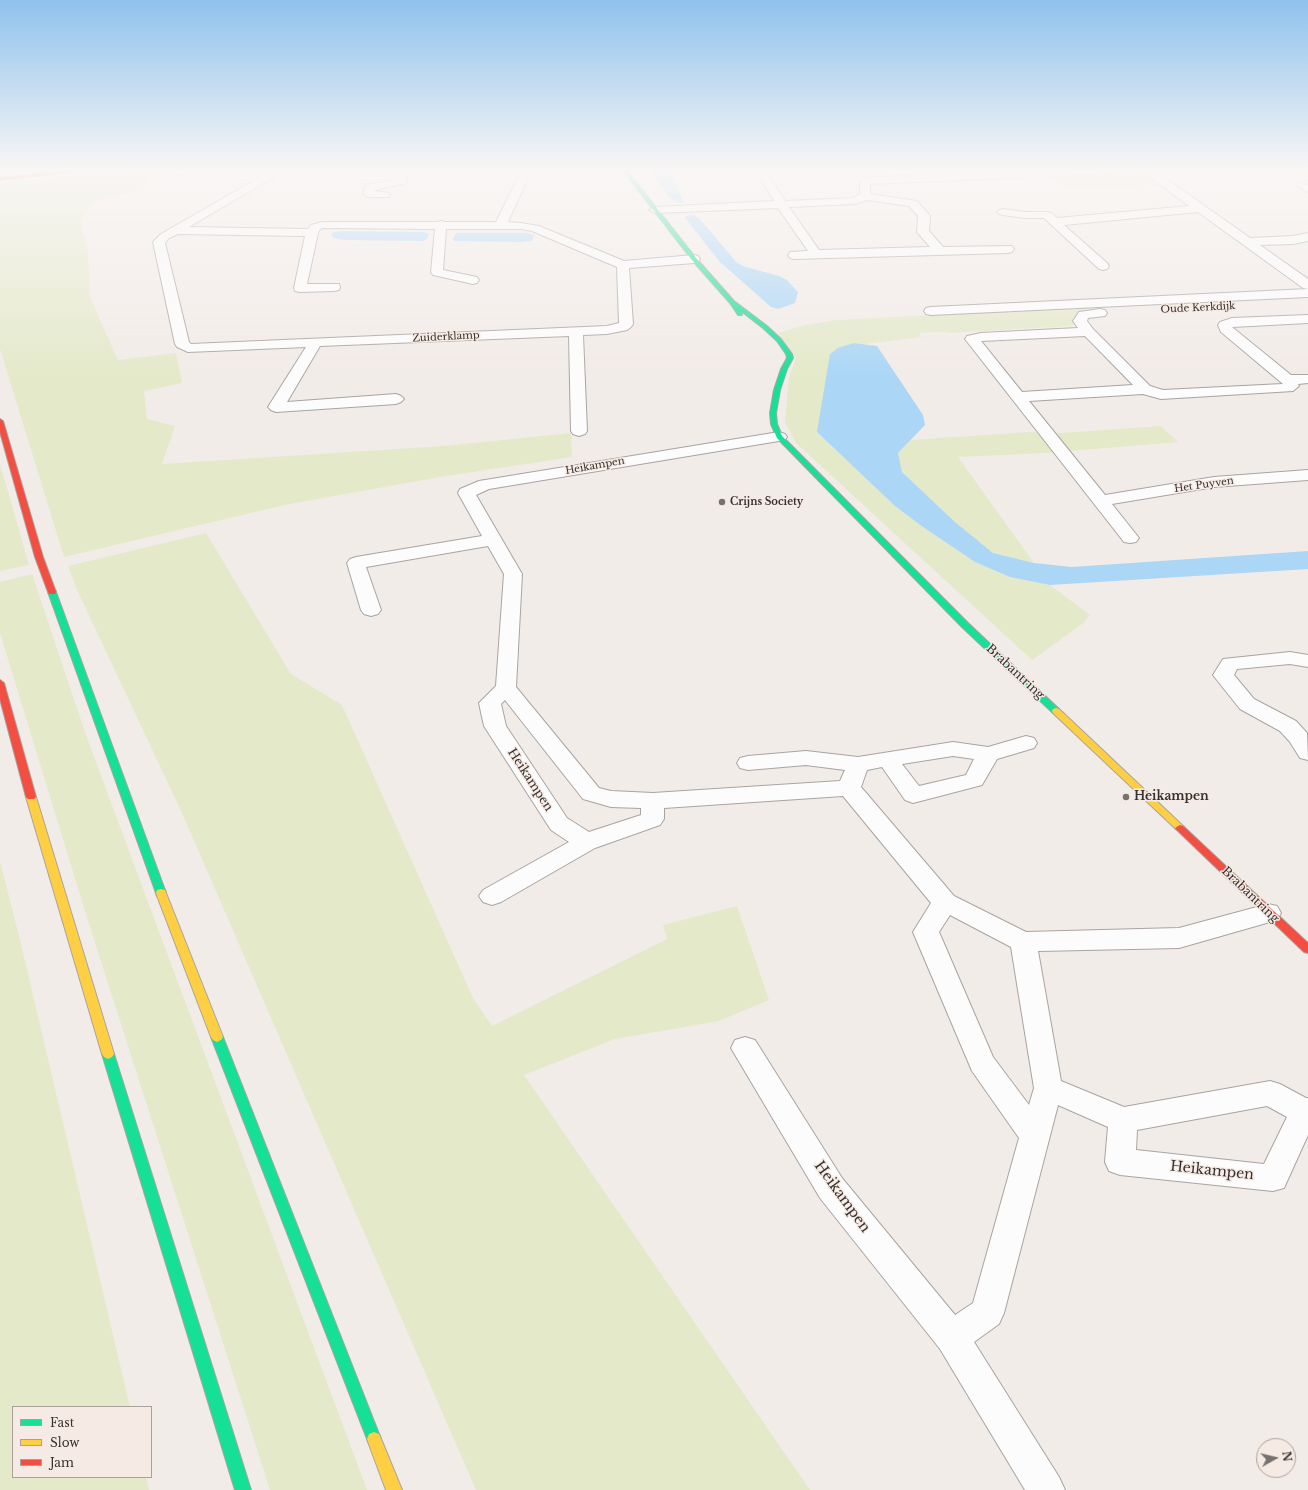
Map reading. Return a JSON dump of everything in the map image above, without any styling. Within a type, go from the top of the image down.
[{"type":"main road","points":[[677,238],[732,302],[749,327]]},
{"type":"main road","name":"Brabantring","points":[[732,302],[759,321],[779,340],[789,354],[790,358],[782,365],[773,413],[774,424],[779,437],[965,625],[1308,949]]},
{"type":"main road","points":[[0,421],[39,557],[111,760],[157,883],[394,1490]]},
{"type":"main road","points":[[0,683],[67,918],[243,1490]]},
{"type":"street","name":"Zuiderklamp","points":[[164,238],[159,242],[182,344],[188,348],[204,349],[607,330],[622,328],[626,324],[623,265]]},
{"type":"street","points":[[311,238],[300,288],[334,288]]},
{"type":"street","points":[[440,238],[437,272],[473,280]]},
{"type":"street","points":[[558,238],[623,265],[694,259]]},
{"type":"street","points":[[804,238],[816,254]]},
{"type":"street","points":[[928,238],[939,250]]},
{"type":"street","points":[[1072,238],[1103,266]]},
{"type":"street","points":[[1242,238],[1308,285]]},
{"type":"street","points":[[1248,242],[1293,240],[1305,238]]},
{"type":"street","points":[[794,255],[1008,249]]},
{"type":"street","name":"Oude Kerkdijk","points":[[1096,308],[1308,293]]},
{"type":"street","name":"Oude Kerkdijk","points":[[931,311],[1308,302]]},
{"type":"street","points":[[1096,308],[1084,315],[1080,321],[1088,332],[1145,389]]},
{"type":"street","points":[[1018,396],[1145,389],[1161,395],[1288,388],[1292,386],[1288,380],[1226,328],[1225,325],[1232,322],[1308,319]]},
{"type":"street","points":[[576,331],[579,431]]},
{"type":"street","points":[[1088,332],[981,337],[972,339],[1130,538]]},
{"type":"street","points":[[315,344],[276,407],[396,399]]},
{"type":"street","points":[[1288,380],[1308,379]]},
{"type":"street","name":"Heikampen","points":[[587,842],[559,824],[495,726],[490,703],[506,688],[512,574],[466,493],[485,485],[779,437]]},
{"type":"street","name":"Het Puyven","points":[[1100,501],[1214,482],[1308,475]]},
{"type":"street","points":[[371,610],[356,563],[493,540]]},
{"type":"street","points":[[1308,661],[1290,658],[1230,662],[1223,675],[1247,704],[1288,726],[1299,738],[1308,753]]},
{"type":"street","points":[[506,688],[591,794],[610,799],[653,801],[849,788]]},
{"type":"street","points":[[748,763],[806,758],[858,764],[952,749],[988,754],[1026,743]]},
{"type":"street","points":[[887,759],[913,795],[974,780],[988,754]]},
{"type":"street","points":[[849,788],[858,764]]},
{"type":"street","points":[[849,788],[945,902],[1024,942],[1179,938],[1268,912]]},
{"type":"street","points":[[492,896],[587,842],[652,819],[653,801]]},
{"type":"street","points":[[945,902],[926,932],[982,1063],[1035,1136]]},
{"type":"street","points":[[952,1337],[987,1313],[1048,1088],[1024,942]]},
{"type":"street","name":"Heikampen","points":[[745,1048],[831,1188],[952,1337],[1046,1490]]},
{"type":"street","points":[[1048,1088],[1123,1120]]},
{"type":"street","name":"Heikampen","points":[[1270,1093],[1306,1111],[1273,1178],[1120,1162],[1123,1120],[1270,1093]]},
{"type":"green space","points":[[0,238],[85,238],[88,251],[90,297],[118,360],[176,353],[182,383],[144,391],[147,419],[175,426],[162,464],[444,446],[571,433],[572,457],[446,476],[289,504],[64,557],[0,349]]},
{"type":"green space","points":[[1090,307],[1095,313],[1075,315],[1073,326],[947,333],[919,333],[921,337],[865,344],[854,343],[817,432],[895,506],[975,562],[1010,577],[1050,585],[1090,615],[1082,624],[1032,660],[796,443],[785,422],[789,377],[796,358],[778,333],[805,325],[836,320]]},
{"type":"green space","points":[[1161,426],[1178,442],[1046,453],[958,457],[1034,563],[993,553],[955,522],[902,472],[898,453],[911,440],[1030,432],[1061,433]]},
{"type":"green space","points":[[0,464],[29,565],[0,571]]},
{"type":"green space","points":[[206,533],[291,674],[342,705],[473,998],[492,1026],[667,939],[663,925],[737,906],[769,1000],[719,1021],[615,1039],[524,1075],[810,1490],[476,1490],[182,813],[78,592],[68,566]]},
{"type":"green space","points":[[32,574],[87,738],[367,1490],[270,1490],[88,921],[0,633],[0,582]]},
{"type":"green space","points":[[0,861],[130,1406],[12,1406],[12,1478],[146,1478],[149,1490],[0,1490]]},
{"type":"water","points":[[334,238],[428,238],[424,241],[344,240]]},
{"type":"water","points":[[454,238],[533,238],[532,241],[519,242],[454,241]]},
{"type":"water","points":[[701,238],[715,238],[737,263],[779,276],[787,280],[798,292],[795,303],[778,309],[771,307],[720,262]]},
{"type":"water","points":[[854,343],[877,346],[923,415],[925,425],[898,453],[902,472],[955,522],[993,553],[1034,563],[1072,567],[1308,551],[1308,569],[1050,585],[1010,577],[975,562],[895,506],[817,432],[830,354],[838,348]]},
{"type":"traffic: fast","points":[[677,238],[732,302],[740,314]]},
{"type":"traffic: fast","points":[[732,302],[765,327],[779,340],[789,354],[790,358],[784,369],[777,390],[773,413],[774,424],[779,437],[965,625],[1056,711]]},
{"type":"traffic: fast","points":[[52,592],[161,893]]},
{"type":"traffic: fast","points":[[217,1037],[374,1439]]},
{"type":"traffic: fast","points":[[108,1054],[243,1490]]},
{"type":"traffic: slow","points":[[1056,711],[1180,828]]},
{"type":"traffic: slow","points":[[31,797],[108,1054]]},
{"type":"traffic: slow","points":[[161,893],[217,1037]]},
{"type":"traffic: slow","points":[[374,1439],[394,1490]]},
{"type":"traffic: jam","points":[[0,421],[39,557],[52,592]]},
{"type":"traffic: jam","points":[[0,683],[31,797]]},
{"type":"traffic: jam","points":[[1180,828],[1308,949]]},
{"type":"place","name":"Crijns Society","points":[[722,502]]},
{"type":"place","name":"Heikampen","points":[[1126,797]]}]
